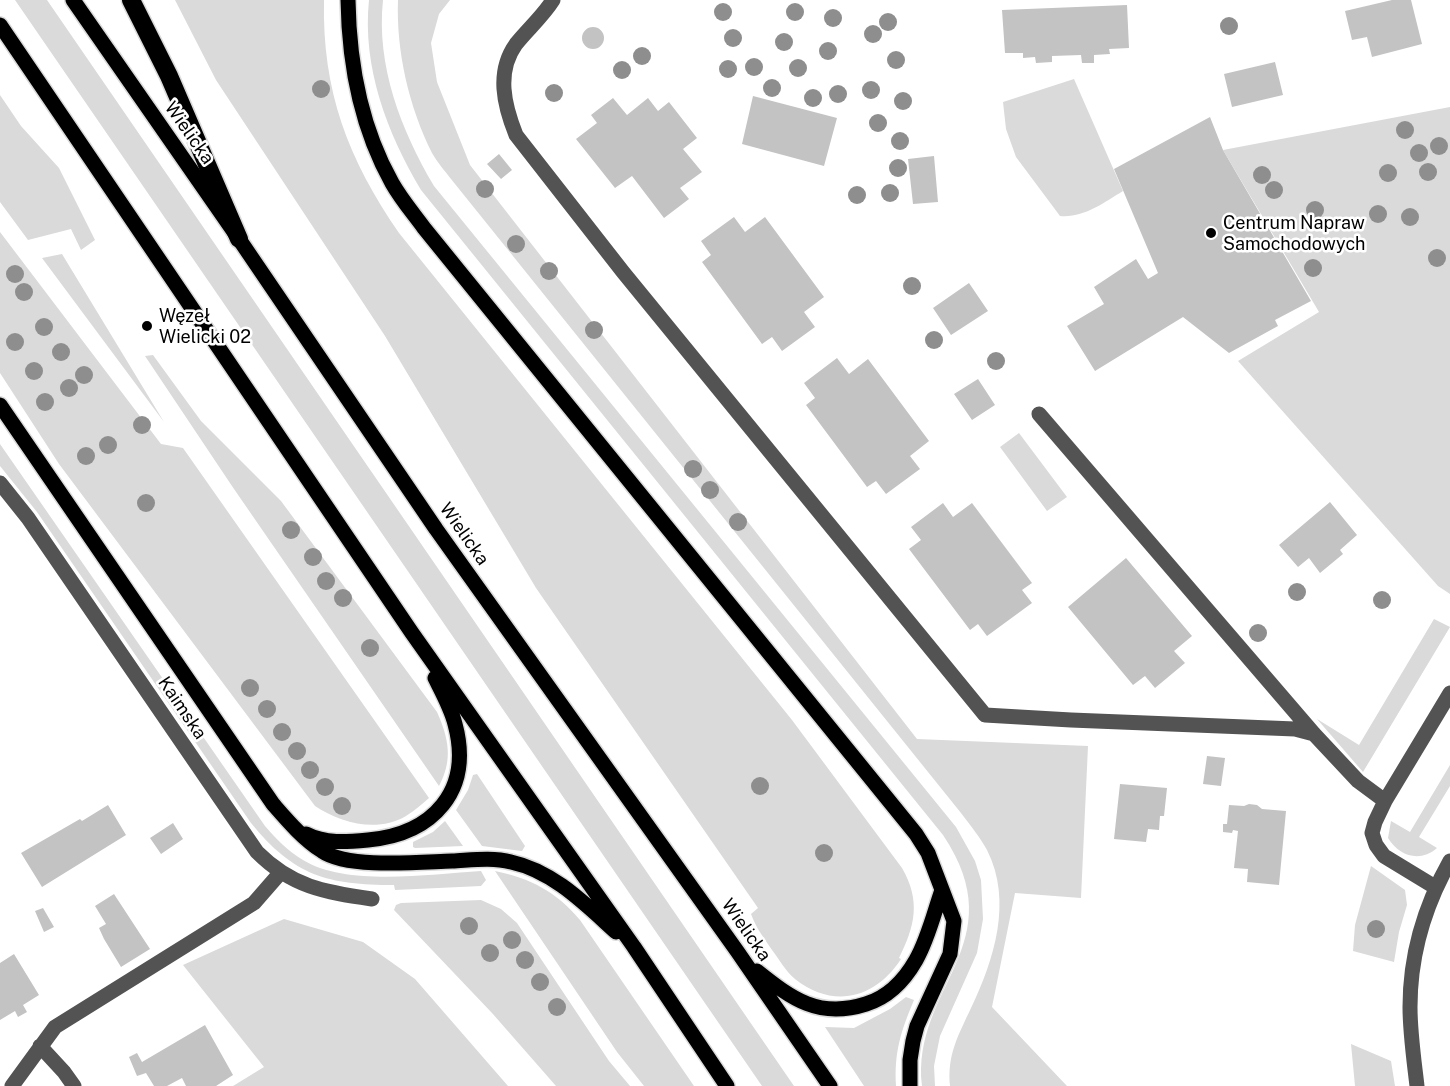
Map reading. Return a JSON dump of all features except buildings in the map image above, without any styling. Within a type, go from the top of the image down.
[{"type":"highway","points":[[131,0],[169,76],[239,239]]},
{"type":"main road","name":"Wielicka","points":[[73,0],[436,529],[830,1086]]},
{"type":"main road","points":[[348,0],[351,59],[357,94],[378,155],[393,184],[432,237],[916,834],[928,854],[954,921],[953,940],[950,954],[915,1033],[910,1060],[910,1086]]},
{"type":"main road","points":[[0,25],[412,633],[634,947],[727,1086]]},
{"type":"main road","points":[[0,405],[273,804],[323,852],[335,858],[350,861],[414,863],[489,859],[522,865],[569,890],[634,947]]},
{"type":"main road","points":[[298,829],[312,837],[326,841],[344,842],[385,838],[404,833],[424,822],[443,805],[452,790],[457,778],[459,757],[455,724],[447,702],[412,633]]},
{"type":"main road","points":[[736,951],[752,968],[797,1000],[831,1010],[848,1010],[878,1000],[894,990],[906,976],[926,938],[942,890]]},
{"type":"street","points":[[553,0],[514,47],[504,69],[503,90],[507,113],[516,135],[631,281],[985,715],[1295,729],[1314,734]]},
{"type":"street","points":[[1038,414],[1314,734],[1358,781],[1385,801]]},
{"type":"street","name":"Kaimska","points":[[0,483],[28,518],[256,852],[281,873],[292,879],[329,893],[372,899]]},
{"type":"street","points":[[1435,887],[1384,856],[1376,845],[1372,833],[1385,801],[1450,693]]},
{"type":"street","points":[[1417,1086],[1410,1007],[1414,951],[1435,887],[1450,861]]},
{"type":"street","points":[[12,1086],[55,1027],[254,903],[281,873]]},
{"type":"street","points":[[40,1046],[74,1086]]},
{"type":"shaded area","points":[[15,0],[47,0],[794,1086],[762,1086]]},
{"type":"shaded area","points":[[175,0],[324,0],[328,64],[333,94],[342,123],[365,178],[399,233],[792,720],[902,868],[912,891],[914,913],[912,924],[899,958],[901,959],[891,973],[879,983],[866,991],[838,996],[809,988],[789,973],[760,933],[751,914],[758,908],[536,588],[385,336],[216,80]]},
{"type":"shaded area","points":[[369,0],[383,0],[383,49],[387,73],[411,143],[434,186],[956,827],[975,861],[981,880],[983,919],[977,953],[940,1036],[934,1066],[935,1086],[922,1086],[923,1051],[931,1020],[966,936],[969,906],[963,873],[943,835],[421,190],[398,146],[373,75],[369,50]]},
{"type":"shaded area","points":[[398,0],[450,0],[439,14],[431,43],[437,82],[470,165],[917,739],[1088,746],[1081,898],[1015,893],[992,1007],[1067,1086],[950,1086],[950,1065],[954,1046],[987,970],[997,930],[999,889],[995,869],[987,850],[961,813],[436,160],[417,117],[406,78],[399,39]]},
{"type":"shaded area","points":[[1074,79],[1123,191],[1085,212],[1060,216],[1016,157],[1006,129],[1003,102]]},
{"type":"shaded area","points":[[0,95],[21,126],[59,168],[95,240],[81,250],[71,229],[28,240],[0,202]]},
{"type":"shaded area","points":[[1450,107],[1450,594],[1438,586],[1238,361],[1319,312],[1223,150]]},
{"type":"shaded area","points":[[0,232],[161,444],[183,448],[429,798],[409,814],[383,824],[359,824],[336,817],[315,806],[59,464],[0,373]]},
{"type":"shaded area","points":[[62,254],[164,422],[42,258]]},
{"type":"shaded area","points":[[153,355],[201,421],[281,501],[437,712],[448,749],[446,767],[439,786],[145,356]]},
{"type":"shaded area","points":[[1019,433],[1067,497],[1047,511],[1000,447]]},
{"type":"shaded area","points":[[0,444],[265,826],[282,844],[303,860],[342,874],[390,877],[481,871],[486,880],[481,886],[395,890],[394,885],[350,883],[314,874],[282,855],[251,823],[37,512],[0,466]]},
{"type":"shaded area","points":[[1434,619],[1450,627],[1363,772],[1317,719],[1359,745]]},
{"type":"shaded area","points":[[1450,765],[1450,786],[1419,837],[1437,848],[1424,855],[1404,853],[1388,838],[1391,821],[1410,832]]},
{"type":"shaded area","points":[[477,774],[525,846],[522,851],[482,846],[456,810],[468,790],[473,775]]},
{"type":"shaded area","points":[[445,821],[463,846],[413,847],[413,842],[433,832]]},
{"type":"shaded area","points":[[1371,866],[1405,890],[1407,905],[1394,962],[1353,951],[1355,925]]},
{"type":"shaded area","points":[[495,871],[531,882],[552,894],[571,910],[694,1086],[644,1086],[617,1052]]},
{"type":"shaded area","points":[[481,900],[501,909],[517,923],[609,1061],[630,1086],[556,1086],[492,1013],[394,910],[396,905],[401,903]]},
{"type":"shaded area","points":[[284,919],[363,942],[415,979],[508,1086],[233,1086],[264,1067],[183,965]]},
{"type":"shaded area","points":[[906,997],[914,1000],[899,1042],[896,1086],[864,1086],[825,1027],[854,1028],[890,1009]]},
{"type":"shaded area","points":[[1351,1044],[1391,1061],[1395,1086],[1355,1086]]},
{"type":"place","name":"Centrum Napraw Samochodowych","points":[[1211,233]]},
{"type":"place","name":"Węzeł Wielicki 02","points":[[147,326]]}]
